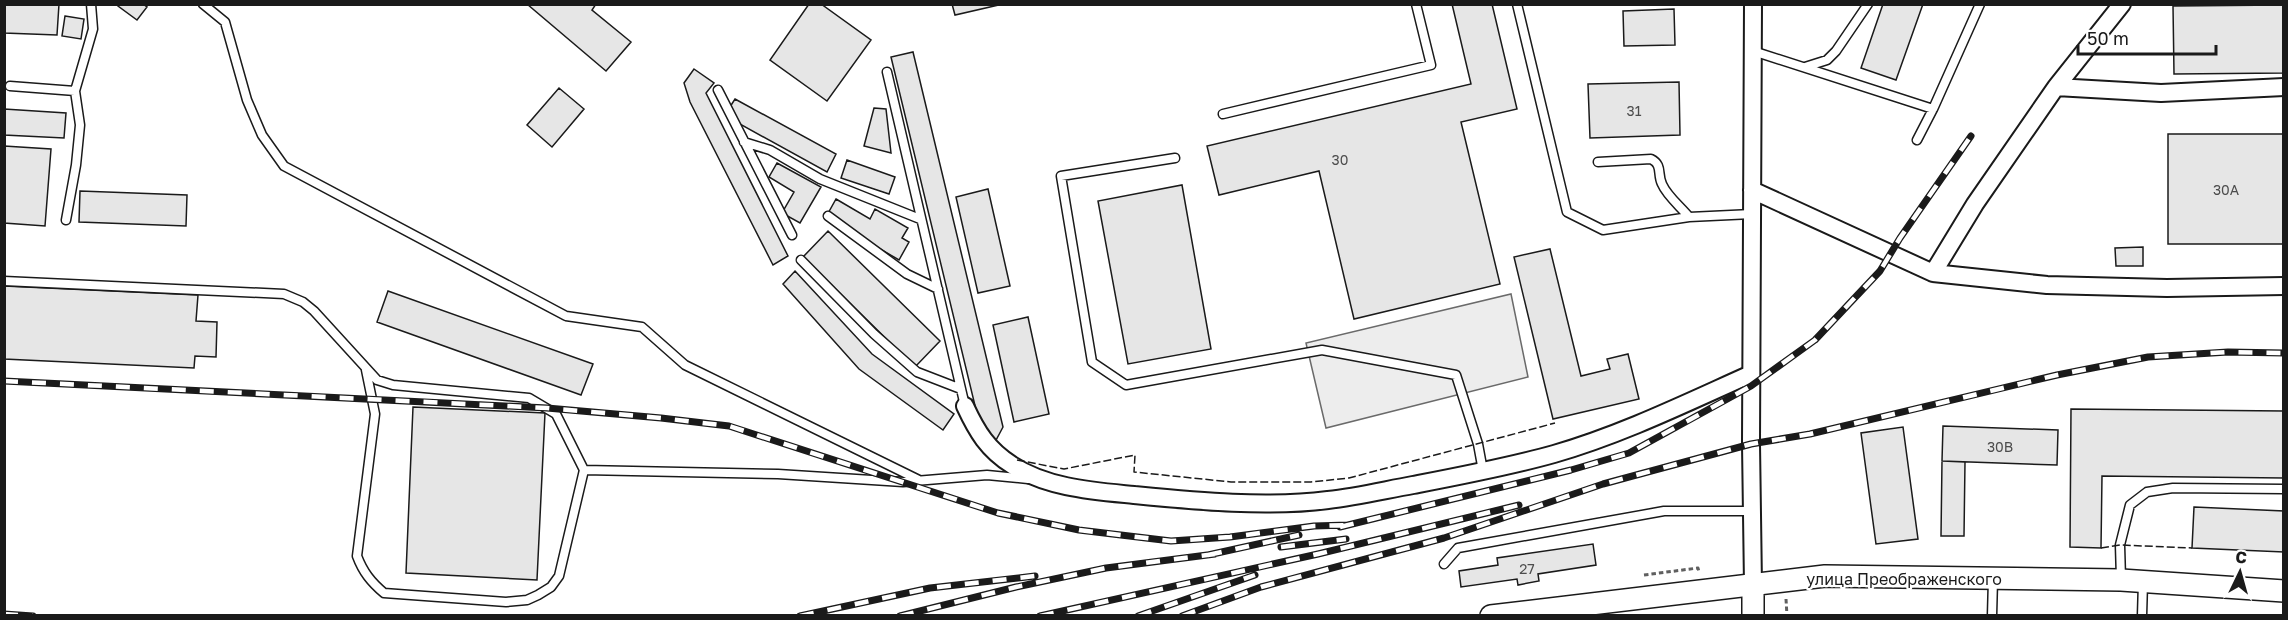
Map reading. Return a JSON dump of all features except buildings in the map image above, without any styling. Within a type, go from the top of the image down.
[{"type":"street","points":[[1753,4],[1751,374],[1753,615]]},
{"type":"street","points":[[1933,273],[1975,204],[2056,87],[2122,4]]},
{"type":"street","points":[[2056,87],[2161,93],[2283,87]]},
{"type":"street","points":[[1752,190],[1933,273],[2047,285],[2167,288],[2283,286]]},
{"type":"street","points":[[965,406],[977,432],[988,447],[1013,466],[1041,480],[1103,492],[1180,500],[1253,503],[1327,501],[1483,471],[1554,454],[1635,427],[1751,374]]},
{"type":"street","name":"улица Преображенского","points":[[1491,615],[1825,576],[2121,580],[2283,591]]},
{"type":"lane","points":[[66,220],[76,165],[80,125],[75,91],[93,29],[91,4]]},
{"type":"lane","points":[[203,4],[225,22],[247,100],[262,135],[284,166],[566,316],[642,327],[685,365],[919,481]]},
{"type":"lane","points":[[1223,114],[1431,65],[1416,4]]},
{"type":"lane","points":[[1517,4],[1567,212],[1603,230],[1689,217],[1752,214]]},
{"type":"lane","points":[[1803,67],[1827,60],[1836,51],[1868,4]]},
{"type":"lane","points":[[1917,140],[1980,4]]},
{"type":"lane","points":[[1753,51],[1933,109]]},
{"type":"lane","points":[[887,72],[965,406]]},
{"type":"lane","points":[[10,86],[75,91]]},
{"type":"lane","points":[[718,90],[792,235]]},
{"type":"lane","points":[[744,142],[770,150],[820,179],[920,219]]},
{"type":"lane","points":[[1174,158],[1060,176],[1092,362],[1126,385],[1322,350],[1456,375],[1478,444],[1483,471]]},
{"type":"lane","points":[[1598,162],[1651,159],[1656,162],[1659,166],[1661,183],[1689,217]]},
{"type":"lane","points":[[828,216],[907,274],[938,289]]},
{"type":"lane","points":[[801,260],[874,334],[917,372],[961,389]]},
{"type":"lane","points":[[4,281],[284,294],[303,302],[314,311],[377,380],[393,386],[529,398],[556,414],[584,470],[559,576],[551,586],[527,600],[506,602],[384,593],[372,583],[357,556],[375,414],[365,368]]},
{"type":"lane","points":[[584,470],[778,474],[903,482],[987,475],[1041,480]]},
{"type":"lane","points":[[2121,580],[2120,545],[2130,505],[2147,492],[2173,488],[2283,489]]},
{"type":"lane","points":[[1444,564],[1458,548],[1664,511],[1751,511]]},
{"type":"lane","points":[[1992,615],[1993,578]]},
{"type":"lane","points":[[2142,615],[2144,582]]},
{"type":"shaded area","points":[[1511,294],[1528,377],[1326,428],[1306,343]]},
{"type":"railway","points":[[1340,527],[1571,470],[1629,453],[1751,386],[1815,340],[1880,271],[1900,238],[1971,136]]},
{"type":"railway","points":[[1182,616],[1261,587],[1444,538],[1603,484],[1751,444],[1810,434],[2057,375],[2148,357],[2228,352],[2284,353]]},
{"type":"railway","points":[[4,381],[547,408],[729,426],[998,513],[1079,530],[1171,541],[1230,537],[1314,526],[1348,525]]},
{"type":"railway","points":[[1040,616],[1318,554],[1519,505]]},
{"type":"railway","points":[[1208,555],[1299,535]]},
{"type":"railway","points":[[1281,547],[1346,539]]},
{"type":"railway","points":[[900,616],[1016,587],[1106,568],[1215,554]]},
{"type":"railway","points":[[1138,616],[1255,575]]},
{"type":"railway","points":[[800,616],[930,588],[1035,576]]},
{"type":"railway","points":[[4,614],[33,616]]},
{"type":"fence","points":[[1017,460],[1064,469],[1135,455],[1134,472],[1231,482],[1311,482],[1349,478],[1555,423]]},
{"type":"fence","points":[[2101,548],[2120,545],[2192,548]]}]
